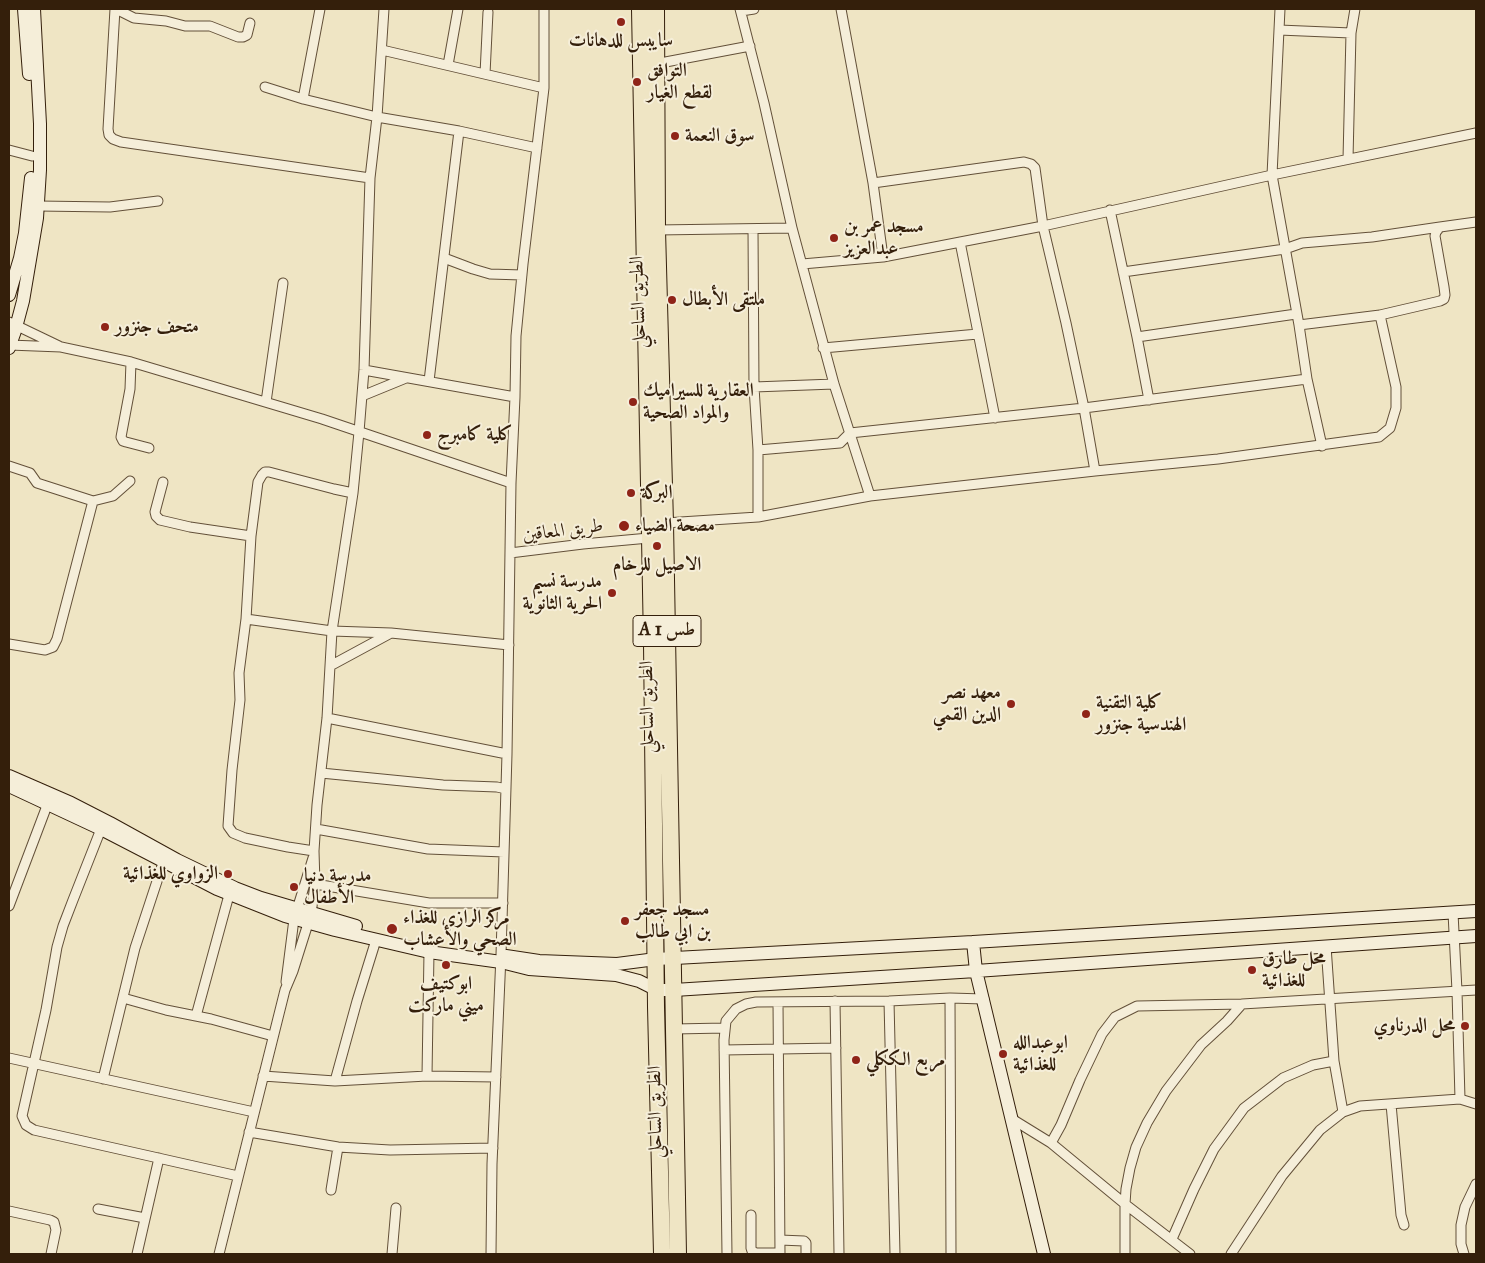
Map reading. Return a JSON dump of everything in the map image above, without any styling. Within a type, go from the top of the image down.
[{"type":"highway","name":"الطريق الساحلي","points":[[640,9],[662,1254]]},
{"type":"highway","name":"الطريق الساحلي","points":[[656,9],[657,230],[665,522],[678,1254]]},
{"type":"street","points":[[9,295],[20,258],[31,186],[32,102],[24,9]]},
{"type":"street","points":[[34,9],[40,124],[38,206],[30,267],[13,324],[9,346],[62,347],[131,362],[266,402],[511,483]]},
{"type":"street","points":[[250,23],[247,36],[238,37],[210,26],[185,26],[166,21],[134,18],[116,9],[109,135],[121,142],[370,178]]},
{"type":"street","points":[[303,99],[320,9]]},
{"type":"street","points":[[219,1254],[285,990],[310,918],[315,884],[314,853],[327,718],[332,630],[353,493],[362,396],[370,178],[377,117],[384,9]]},
{"type":"street","points":[[448,64],[458,9]]},
{"type":"street","points":[[491,1254],[493,1148],[503,903],[511,483],[516,336],[544,88],[544,9]]},
{"type":"street","points":[[754,9],[741,10],[792,228],[823,348],[870,496]]},
{"type":"street","points":[[841,9],[873,183],[883,257]]},
{"type":"street","points":[[1280,9],[1272,175],[1307,379],[1322,446]]},
{"type":"street","points":[[1348,159],[1351,33],[1355,9]]},
{"type":"street","points":[[485,74],[488,12]]},
{"type":"street","points":[[1279,30],[1351,33]]},
{"type":"street","points":[[655,64],[750,46]]},
{"type":"street","points":[[382,50],[544,88]]},
{"type":"street","points":[[265,87],[303,99],[377,117],[459,131],[536,148]]},
{"type":"street","points":[[429,381],[459,131]]},
{"type":"street","points":[[802,264],[883,257],[1043,226],[1272,175],[1476,133]]},
{"type":"street","points":[[9,150],[32,156]]},
{"type":"street","points":[[873,183],[1024,162],[1031,164],[1035,168],[1043,226],[1084,408],[1094,471]]},
{"type":"street","points":[[38,206],[110,207],[158,201]]},
{"type":"street","points":[[1110,210],[1149,400]]},
{"type":"street","points":[[1123,272],[1284,249],[1302,243],[1372,237],[1476,222]]},
{"type":"street","points":[[1299,325],[1380,315],[1444,299],[1444,287],[1435,236],[1440,227]]},
{"type":"street","points":[[657,230],[792,228]]},
{"type":"street","points":[[753,229],[754,387],[758,450],[758,517]]},
{"type":"street","points":[[960,242],[995,418]]},
{"type":"street","points":[[444,258],[490,274],[522,275]]},
{"type":"street","points":[[266,402],[283,283]]},
{"type":"street","points":[[1137,337],[1296,314]]},
{"type":"street","points":[[665,522],[758,517],[870,496],[1218,459],[1379,438],[1390,428],[1396,408],[1396,387],[1380,315]]},
{"type":"street","points":[[13,324],[62,347]]},
{"type":"street","points":[[823,348],[978,334]]},
{"type":"street","points":[[131,362],[130,388],[121,437],[123,441],[148,448]]},
{"type":"street","points":[[364,370],[515,397]]},
{"type":"street","points":[[362,396],[407,378]]},
{"type":"street","points":[[758,450],[840,442],[850,433],[1084,408],[1307,379]]},
{"type":"street","points":[[754,387],[834,384]]},
{"type":"street","points":[[9,466],[30,473],[37,483],[93,501],[113,496],[130,481]]},
{"type":"street","points":[[314,853],[245,838],[233,833],[228,826],[240,700],[239,673],[246,619],[251,536],[258,482],[266,472],[353,493]]},
{"type":"street","points":[[163,482],[155,512],[160,520],[190,527],[251,536]]},
{"type":"street","points":[[9,644],[45,650],[53,647],[57,639],[93,501]]},
{"type":"street","name":"طريق المعاقين","points":[[510,553],[649,538]]},
{"type":"street","points":[[246,619],[332,630],[391,633],[509,645]]},
{"type":"street","points":[[330,666],[391,633]]},
{"type":"street","points":[[327,718],[507,754]]},
{"type":"street","points":[[321,773],[442,785],[506,789]]},
{"type":"street","points":[[9,776],[87,811],[235,888],[296,914]]},
{"type":"street","points":[[9,786],[48,803],[163,863],[229,894],[376,940],[429,952],[501,959],[618,964],[656,959],[973,942],[1476,911]]},
{"type":"street","points":[[9,906],[48,803]]},
{"type":"street","points":[[316,829],[428,848],[504,852]]},
{"type":"street","points":[[102,830],[63,926],[57,947],[52,982],[22,1116],[26,1125],[34,1130],[238,1176]]},
{"type":"street","points":[[285,990],[286,970],[296,914],[314,853]]},
{"type":"street","points":[[103,1079],[135,948],[163,863]]},
{"type":"street","points":[[315,884],[429,903],[503,903]]},
{"type":"street","points":[[196,1016],[229,894]]},
{"type":"street","points":[[1453,913],[1460,1099]]},
{"type":"street","points":[[310,918],[501,959],[529,969],[616,975],[639,981],[657,990],[976,971],[1476,936]]},
{"type":"street","points":[[335,1081],[376,940]]},
{"type":"street","points":[[973,942],[976,971],[1044,1254]]},
{"type":"street","points":[[1326,946],[1334,1061],[1343,1112]]},
{"type":"street","points":[[427,1076],[429,952]]},
{"type":"street","points":[[1051,1142],[1061,1125],[1102,1034],[1114,1017],[1137,1006],[1242,1004],[1476,990]]},
{"type":"street","points":[[123,998],[273,1036]]},
{"type":"street","points":[[950,998],[951,1254]]},
{"type":"street","points":[[727,1254],[724,1050],[726,1022],[736,1008],[756,1002],[984,999]]},
{"type":"street","points":[[836,1001],[839,1254]]},
{"type":"street","points":[[889,1001],[895,1254]]},
{"type":"street","points":[[751,1215],[752,1251],[756,1253],[780,1253],[780,1050],[778,1002]]},
{"type":"street","points":[[1125,1254],[1124,1204],[1130,1168],[1136,1147],[1147,1122],[1166,1091],[1201,1045],[1242,1004]]},
{"type":"street","points":[[674,1029],[725,1028]]},
{"type":"street","points":[[724,1050],[836,1048]]},
{"type":"street","points":[[9,1058],[254,1112]]},
{"type":"street","points":[[1172,1239],[1214,1149],[1244,1108],[1283,1078],[1312,1065],[1334,1061]]},
{"type":"street","points":[[263,1076],[335,1081],[427,1076],[496,1077]]},
{"type":"street","points":[[1231,1254],[1282,1176],[1320,1130],[1343,1112],[1360,1106],[1460,1099],[1476,1104]]},
{"type":"street","points":[[1391,1104],[1400,1215],[1404,1226]]},
{"type":"street","points":[[1012,1119],[1051,1142],[1124,1204],[1190,1254]]},
{"type":"street","points":[[249,1132],[338,1147],[390,1150],[493,1148]]},
{"type":"street","points":[[331,1190],[338,1147]]},
{"type":"street","points":[[137,1254],[159,1158]]},
{"type":"street","points":[[1464,1254],[1461,1244],[1461,1225],[1465,1207],[1476,1184]]},
{"type":"street","points":[[392,1254],[396,1208]]},
{"type":"street","points":[[98,1209],[145,1218]]},
{"type":"street","points":[[9,1211],[54,1222],[56,1230],[51,1254]]},
{"type":"street","points":[[780,1240],[804,1241],[806,1243],[806,1254]]},
{"type":"place","name":"سايبس للدهانات","points":[[621,22]]},
{"type":"place","name":"التوافق لقطع الغيار","points":[[637,82]]},
{"type":"place","name":"سوق النعمة","points":[[675,136]]},
{"type":"place","name":"مسجد عمر بن عبدالعزيز","points":[[834,238]]},
{"type":"place","name":"ملتقى الأبطال","points":[[672,300]]},
{"type":"place","name":"متحف جنزور","points":[[105,327]]},
{"type":"place","name":"العقارية للسيراميك والمواد الصحية","points":[[633,402]]},
{"type":"place","name":"كلية كامبرج","points":[[427,435]]},
{"type":"place","name":"البركة","points":[[631,493]]},
{"type":"place","name":"مصحة الضياء","points":[[624,526]]},
{"type":"place","name":"الاصيل للرخام","points":[[657,546]]},
{"type":"place","name":"مدرسة نسيم الحرية الثانوية","points":[[612,593]]},
{"type":"place","name":"معهد نصر الدين القمي","points":[[1011,704]]},
{"type":"place","name":"كلية التقنية الهندسية جنزور","points":[[1086,714]]},
{"type":"place","name":"الزواوي للغذائية","points":[[228,874]]},
{"type":"place","name":"مدرسة دنيا الأطفال","points":[[294,887]]},
{"type":"place","name":"مسجد جعفر بن ابي طالب","points":[[625,921]]},
{"type":"place","name":"مركز الرازي للغذاء الصحي والأعشاب","points":[[392,929]]},
{"type":"place","name":"ابوكتيف ميني ماركت","points":[[446,965]]},
{"type":"place","name":"محل طارق للغذائية","points":[[1252,970]]},
{"type":"place","name":"محل الدرناوي","points":[[1465,1026]]},
{"type":"place","name":"ابوعبدالله للغذائية","points":[[1003,1054]]},
{"type":"place","name":"مربع الككلي","points":[[856,1060]]}]
